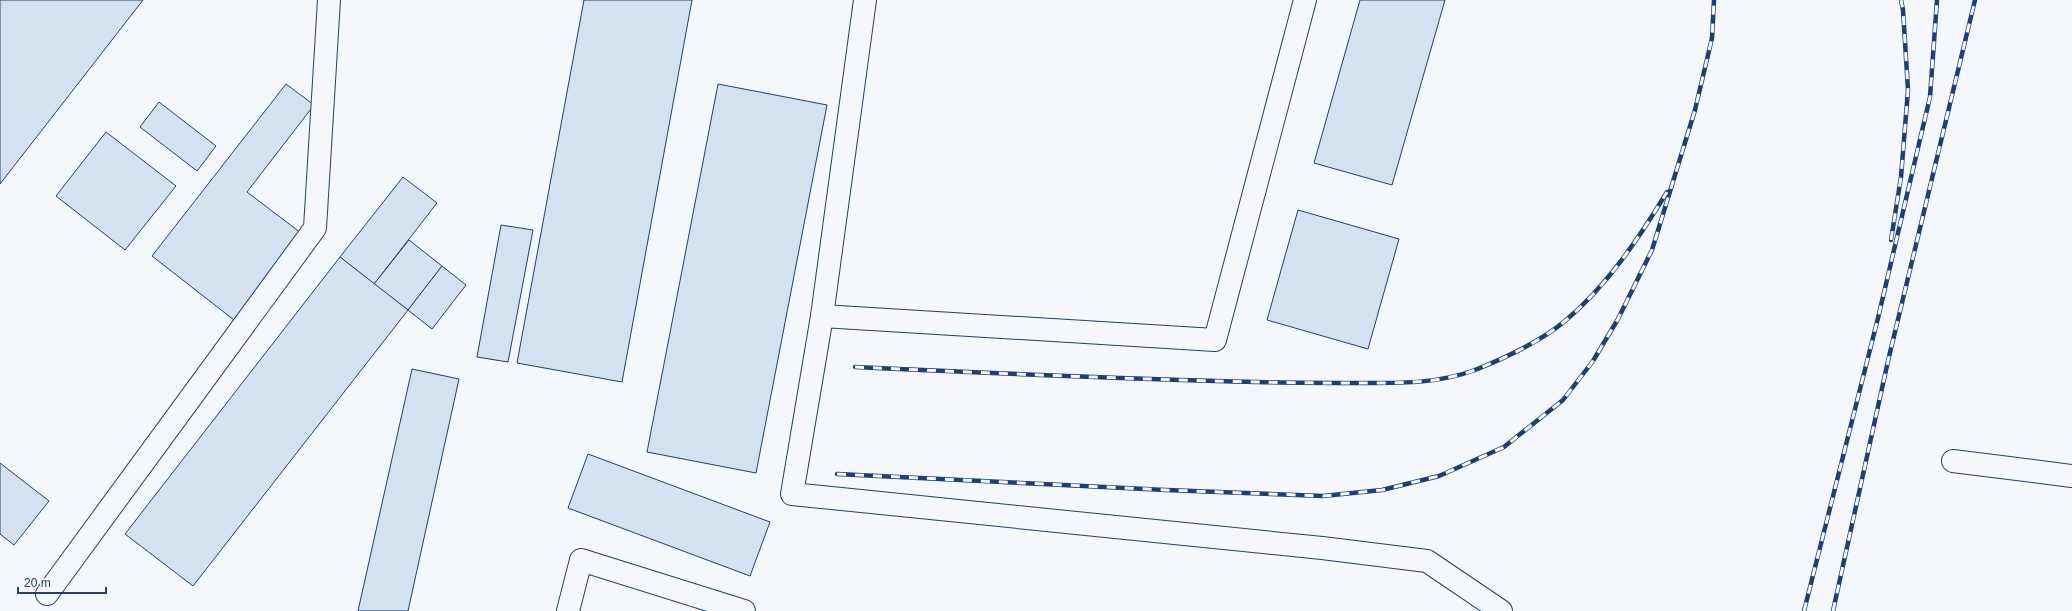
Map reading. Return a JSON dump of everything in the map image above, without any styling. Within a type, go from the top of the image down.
[{"type":"lane","points":[[47,594],[315,228],[329,0]]},
{"type":"lane","points":[[865,0],[822,316],[792,494],[1322,548],[1427,562],[1501,611]]},
{"type":"lane","points":[[822,316],[1215,340],[1305,0]]},
{"type":"lane","points":[[1953,461],[2072,476]]},
{"type":"lane","points":[[568,611],[581,560],[744,611]]},
{"type":"building","points":[[0,0],[143,0],[0,184]]},
{"type":"building","points":[[584,0],[692,0],[622,382],[517,363]]},
{"type":"building","points":[[1360,0],[1445,0],[1392,185],[1314,163]]},
{"type":"building","points":[[286,84],[314,105],[247,192],[301,233],[234,320],[152,256]]},
{"type":"building","points":[[718,84],[827,105],[756,473],[647,452]]},
{"type":"building","points":[[159,102],[216,146],[197,171],[140,127]]},
{"type":"building","points":[[106,132],[176,186],[125,250],[56,196]]},
{"type":"building","points":[[403,177],[437,203],[374,284],[340,257]]},
{"type":"building","points":[[1298,210],[1399,239],[1368,349],[1267,320]]},
{"type":"building","points":[[501,225],[533,230],[508,362],[477,357]]},
{"type":"building","points":[[409,240],[442,266],[408,310],[374,284]]},
{"type":"building","points":[[340,257],[408,310],[193,586],[125,534]]},
{"type":"building","points":[[442,266],[466,285],[432,329],[408,310]]},
{"type":"building","points":[[412,369],[459,379],[408,611],[358,611]]},
{"type":"building","points":[[588,454],[770,522],[750,576],[568,508]]},
{"type":"building","points":[[0,463],[49,501],[14,545],[0,534]]},
{"type":"railway","points":[[837,474],[1323,496],[1382,490],[1439,476],[1504,447],[1563,400],[1593,361],[1618,319],[1652,250],[1695,110],[1712,38],[1714,0]]},
{"type":"railway","points":[[1891,240],[1901,177],[1908,90],[1903,10],[1901,0]]},
{"type":"railway","points":[[1804,611],[1878,318],[1930,97],[1937,0]]},
{"type":"railway","points":[[1833,611],[1888,361],[1975,0]]},
{"type":"railway","points":[[855,367],[1106,378],[1285,383],[1396,383],[1449,378],[1475,370],[1510,355],[1545,336],[1565,321],[1595,293],[1621,261],[1667,192]]}]
